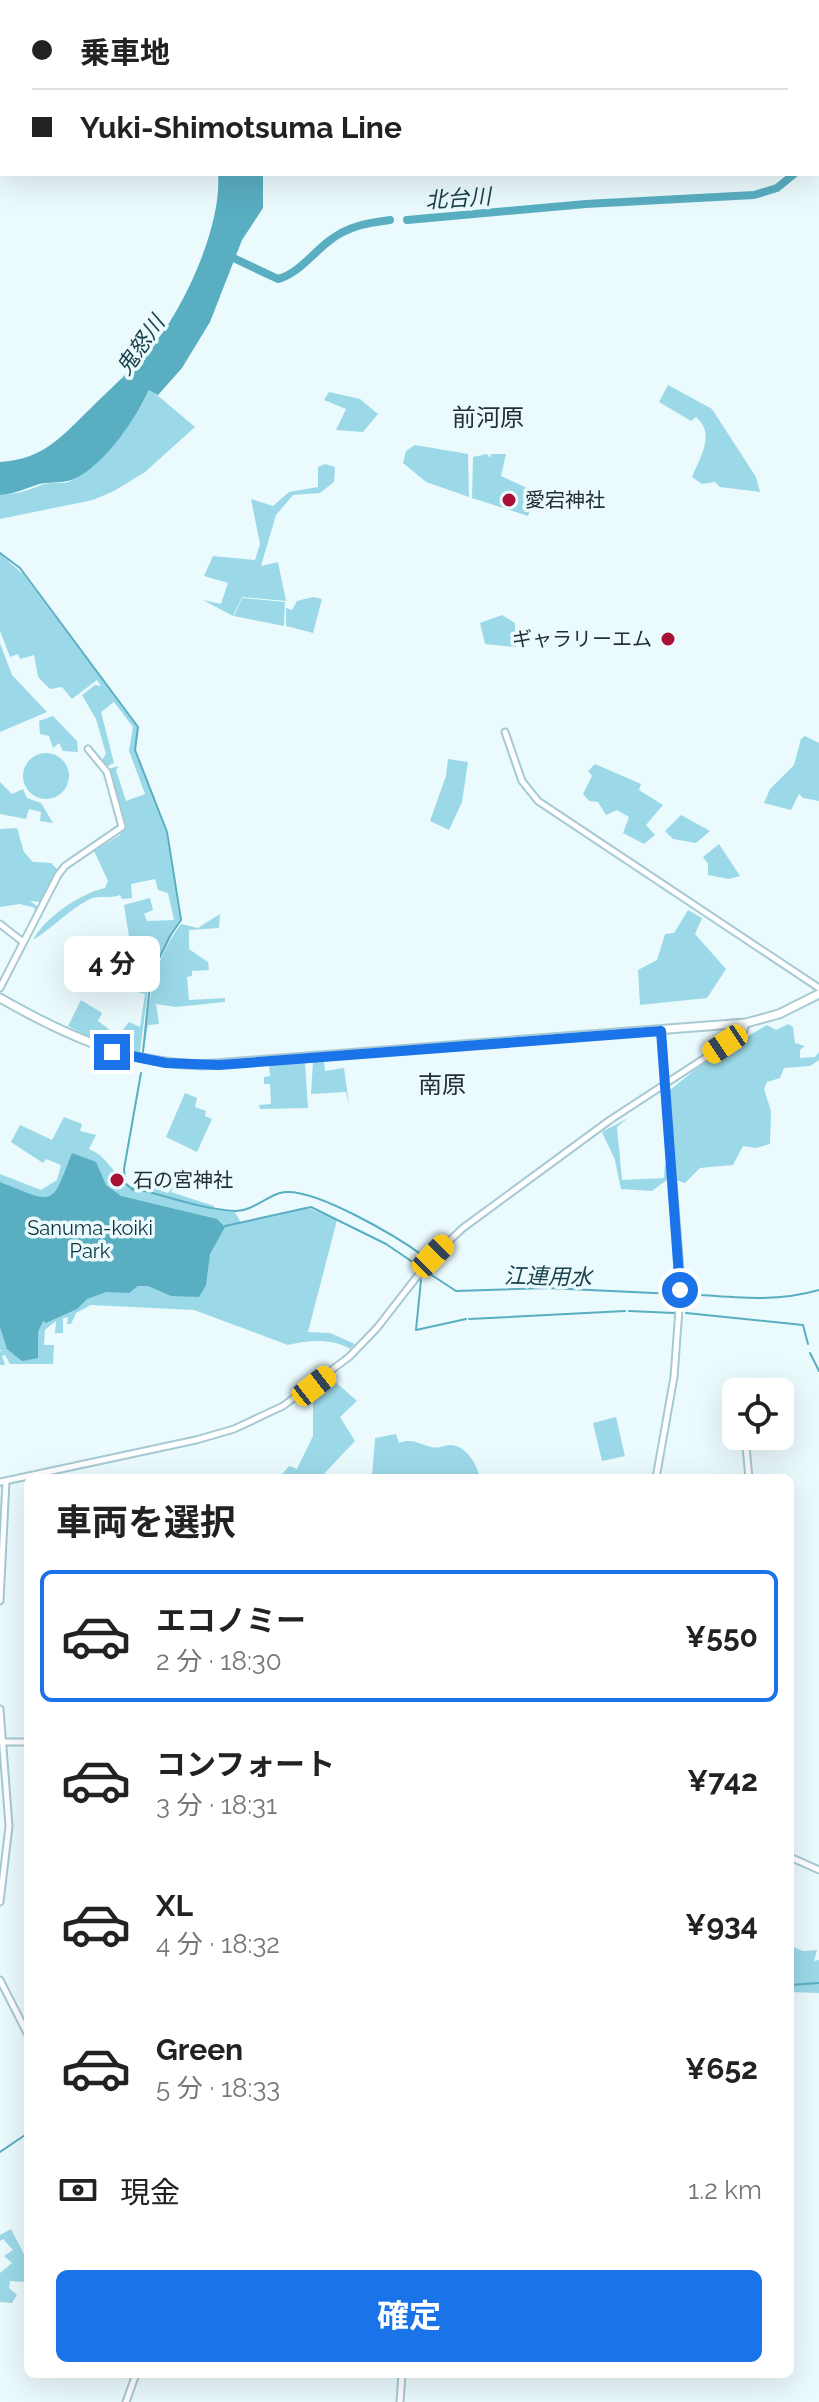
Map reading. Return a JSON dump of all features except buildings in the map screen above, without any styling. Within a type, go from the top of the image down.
[{"type":"main road","points":[[0,998],[65,1034],[93,1045],[153,1061],[231,1064],[746,1023],[779,1014],[819,991]]},
{"type":"street","points":[[505,732],[522,781],[538,801],[819,991]]},
{"type":"street","points":[[0,988],[61,870],[122,827],[107,772],[88,749]]},
{"type":"street","points":[[0,924],[23,942]]},
{"type":"street","points":[[40,1474],[203,1439],[257,1420],[283,1406],[314,1386],[353,1353],[447,1241],[552,1162],[743,1033],[746,1023]]},
{"type":"street","points":[[657,1474],[674,1377],[681,1282],[661,1031]]},
{"type":"street","points":[[746,1450],[749,1474]]},
{"type":"street","points":[[0,1601],[3,1482],[24,1477]]},
{"type":"street","points":[[0,1709],[9,1826],[0,1902]]},
{"type":"street","points":[[1,1742],[24,1742]]},
{"type":"street","points":[[794,1859],[819,1870]]},
{"type":"street","points":[[0,1980],[24,2027]]},
{"type":"street","points":[[126,2402],[135,2378]]},
{"type":"street","points":[[400,2402],[402,2378]]},
{"type":"green space","points":[[668,385],[712,409],[756,477],[760,492],[720,487],[715,482],[702,484],[692,477],[702,454],[705,431],[696,417],[691,421],[659,402]]},
{"type":"green space","points":[[150,389],[195,427],[145,472],[93,500],[0,519],[0,495],[71,481],[94,465],[127,428]]},
{"type":"green space","points":[[329,392],[360,399],[378,414],[363,432],[336,430],[346,409],[324,400]]},
{"type":"green space","points":[[415,445],[468,454],[469,497],[426,482],[403,463],[406,451]]},
{"type":"green space","points":[[487,454],[490,458],[491,454],[506,454],[501,476],[536,492],[528,516],[472,498],[473,457]]},
{"type":"green space","points":[[325,464],[335,467],[334,482],[320,493],[293,495],[276,515],[261,566],[278,562],[286,601],[242,597],[233,616],[203,600],[221,604],[228,583],[204,576],[213,556],[255,560],[260,544],[251,499],[273,506],[289,492],[318,487],[318,467]]},
{"type":"green space","points":[[0,554],[23,574],[138,727],[135,750],[166,832],[180,920],[150,974],[140,1052],[96,1041],[68,1026],[81,1000],[102,1013],[98,1021],[118,1036],[129,1022],[140,1027],[145,994],[113,986],[112,975],[130,943],[124,905],[150,898],[153,910],[144,914],[147,921],[174,920],[168,893],[158,890],[155,879],[131,884],[132,898],[122,899],[120,895],[90,899],[33,940],[46,923],[64,908],[85,895],[105,888],[108,881],[94,851],[120,835],[125,827],[108,769],[119,766],[116,770],[126,801],[145,794],[129,751],[133,727],[114,702],[101,712],[114,763],[106,767],[102,760],[106,754],[96,719],[82,695],[95,685],[101,686],[97,680],[72,699],[62,687],[50,689],[38,677],[34,655],[20,659],[18,654],[10,657],[0,631]]},
{"type":"green space","points":[[313,597],[322,599],[313,633],[286,626],[286,608],[292,610],[297,601]]},
{"type":"green space","points":[[242,598],[285,602],[284,626],[234,616]]},
{"type":"green space","points":[[502,615],[515,623],[516,647],[485,644],[480,623]]},
{"type":"green space","points":[[0,643],[12,675],[47,712],[0,732]]},
{"type":"green space","points":[[53,716],[77,741],[78,752],[63,751],[59,743],[53,748],[49,736],[40,734],[39,721]]},
{"type":"green space","points":[[805,736],[819,743],[819,801],[803,798],[799,794],[791,810],[764,803],[770,789],[794,765],[801,739]]},
{"type":"green space","points":[[46,753],[62,760],[69,776],[62,792],[46,799],[30,792],[23,776],[30,760]]},
{"type":"green space","points":[[448,759],[468,762],[462,802],[449,830],[430,821],[446,776]]},
{"type":"green space","points":[[595,764],[641,784],[639,790],[663,805],[646,825],[655,835],[644,844],[623,833],[629,817],[617,810],[606,815],[598,802],[589,801],[583,794],[592,776],[588,771]]},
{"type":"green space","points":[[0,782],[12,794],[23,789],[27,798],[41,803],[53,823],[40,821],[41,812],[29,809],[26,819],[0,814]]},
{"type":"green space","points":[[681,815],[710,831],[696,843],[673,839],[665,831]]},
{"type":"green space","points":[[17,828],[24,852],[33,862],[51,863],[58,870],[41,902],[30,901],[38,907],[33,917],[35,908],[20,904],[0,907],[0,829]]},
{"type":"green space","points":[[719,844],[740,876],[729,879],[708,875],[708,864],[703,857]]},
{"type":"green space","points":[[688,910],[702,918],[695,934],[726,969],[707,998],[640,1005],[638,970],[657,960],[665,934],[674,933]]},
{"type":"green space","points":[[220,914],[219,928],[189,930],[189,949],[208,962],[209,970],[192,971],[192,976],[187,977],[189,1000],[225,998],[225,1002],[176,1007],[156,1004],[159,1024],[148,1025],[143,1054],[153,986],[171,939],[181,924],[198,928]]},
{"type":"green space","points":[[788,1024],[793,1027],[795,1043],[805,1046],[800,1050],[800,1058],[815,1057],[819,1052],[819,1060],[810,1066],[784,1068],[780,1078],[767,1082],[764,1089],[771,1111],[770,1144],[756,1148],[743,1146],[733,1165],[700,1168],[685,1183],[676,1180],[670,1090],[706,1061],[767,1025],[776,1030]]},
{"type":"green space","points":[[324,1061],[325,1071],[344,1068],[349,1104],[346,1092],[311,1094],[313,1062]]},
{"type":"green space","points":[[305,1062],[308,1108],[260,1109],[259,1105],[271,1104],[270,1084],[264,1084],[264,1077],[270,1076],[269,1065]]},
{"type":"green space","points":[[185,1093],[197,1098],[195,1107],[206,1111],[205,1116],[212,1119],[197,1152],[166,1137]]},
{"type":"green space","name":"Sanuma-koiki Park","points":[[64,1117],[82,1124],[80,1131],[96,1135],[89,1149],[134,1188],[143,1191],[145,1185],[153,1189],[156,1181],[162,1183],[159,1190],[168,1193],[175,1184],[171,1192],[214,1206],[214,1210],[235,1212],[241,1223],[306,1207],[337,1220],[308,1332],[330,1333],[355,1344],[350,1349],[320,1341],[288,1345],[194,1310],[91,1305],[76,1313],[71,1324],[67,1324],[68,1317],[63,1318],[63,1333],[55,1333],[56,1321],[45,1330],[44,1345],[54,1345],[53,1364],[10,1364],[5,1355],[2,1356],[5,1365],[0,1365],[0,1351],[4,1350],[0,1350],[0,1174],[41,1190],[57,1180],[61,1165],[46,1159],[43,1163],[11,1142],[20,1125],[52,1140]]},
{"type":"green space","points":[[628,1118],[617,1127],[622,1180],[664,1178],[665,1163],[668,1179],[652,1191],[621,1189],[615,1160],[602,1132]]},
{"type":"green space","points":[[331,1378],[357,1401],[340,1417],[355,1441],[324,1474],[282,1474],[289,1466],[297,1469],[313,1436],[313,1390]]},
{"type":"green space","points":[[616,1417],[625,1456],[602,1461],[593,1423]]},
{"type":"green space","points":[[396,1434],[399,1443],[412,1441],[434,1447],[457,1446],[474,1462],[478,1474],[372,1474],[375,1438]]},
{"type":"green space","points":[[794,1947],[803,1951],[817,1950],[814,1961],[819,1960],[819,1993],[794,1992]]},
{"type":"green space","points":[[11,2229],[24,2254],[24,2282],[10,2281],[9,2288],[17,2295],[12,2303],[0,2302],[0,2273],[12,2263],[4,2256],[13,2250],[3,2239],[0,2241],[0,2235]]},
{"type":"shaded area","points":[[218,176],[263,176],[263,208],[242,240],[210,322],[182,368],[158,395],[149,390],[120,438],[80,476],[0,495],[0,462],[29,456],[61,437],[140,360],[167,327],[200,263],[218,194]]},
{"type":"shaded area","points":[[72,1153],[96,1162],[106,1185],[121,1196],[217,1219],[225,1227],[210,1254],[206,1285],[199,1297],[171,1296],[148,1286],[138,1286],[129,1293],[106,1292],[87,1299],[77,1309],[46,1323],[43,1321],[38,1332],[38,1358],[22,1361],[7,1349],[0,1327],[0,1182],[32,1195],[50,1196],[60,1183]]},
{"type":"waterway","name":"北台川","points":[[407,220],[586,204],[754,195],[777,188],[792,176]]},
{"type":"waterway","name":"北台川","points":[[227,255],[278,279],[299,268],[343,232],[390,220]]},
{"type":"waterway","points":[[0,553],[20,568],[138,727],[135,750],[167,832],[181,920],[151,975],[143,1052]]},
{"type":"waterway","points":[[133,1190],[125,1183],[124,1169],[141,1073]]},
{"type":"waterway","points":[[133,1188],[197,1205],[235,1211],[280,1193],[294,1192],[354,1214],[425,1257]]},
{"type":"waterway","name":"江連用水","points":[[225,1226],[311,1207],[386,1244],[417,1265]]},
{"type":"waterway","name":"江連用水","points":[[427,1272],[456,1291],[547,1288],[675,1294]]},
{"type":"waterway","points":[[421,1280],[416,1330],[466,1319]]},
{"type":"waterway","name":"江連用水","points":[[686,1294],[769,1298],[819,1290]]},
{"type":"waterway","points":[[469,1319],[625,1311]]},
{"type":"waterway","points":[[629,1311],[674,1313]]},
{"type":"waterway","points":[[686,1313],[803,1325],[808,1344]]},
{"type":"waterway","points":[[810,1353],[819,1371]]},
{"type":"waterway","points":[[794,1985],[819,1983]]},
{"type":"waterway","points":[[0,2152],[24,2136]]},
{"type":"place","name":"愛宕神社","points":[[509,500]]},
{"type":"place","name":"ギャラリーエム","points":[[668,639]]},
{"type":"place","name":"石の宮神社","points":[[117,1180]]},
{"type":"district","name":"前河原","points":[[488,417]]},
{"type":"district","name":"南原","points":[[442,1084]]},
{"type":"route","points":[[112,1052],[166,1063],[219,1065],[661,1031],[678,1226],[680,1290]]},
{"type":"water label","name":"鬼怒川","points":[[140,345]]}]
